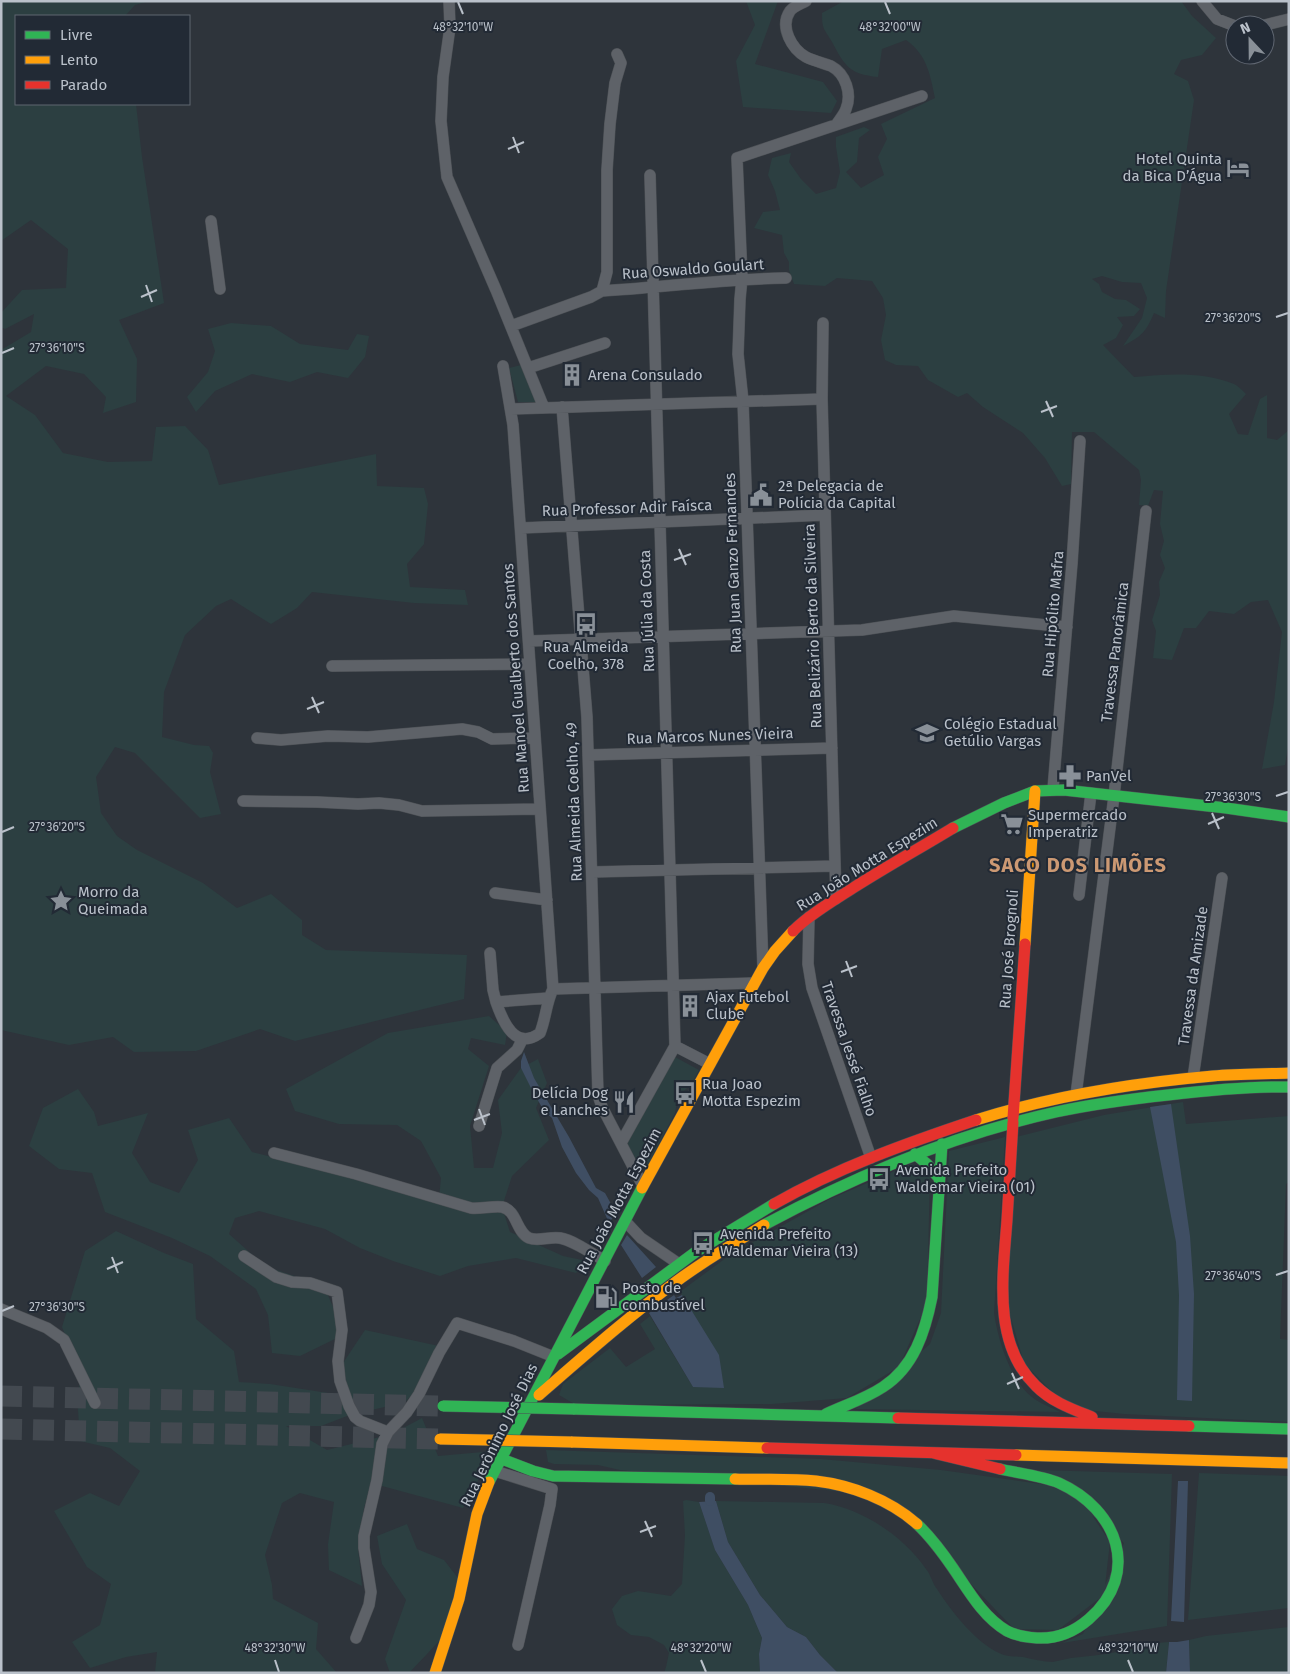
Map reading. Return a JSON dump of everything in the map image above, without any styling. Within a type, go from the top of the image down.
[{"type":"main road","name":"Rua João Motta Espezim","points":[[554,1357],[643,1186],[754,983],[784,941],[809,917],[836,898],[962,823],[1004,802],[1035,791],[1053,789],[1226,808],[1289,817]]},
{"type":"main road","name":"Rua José Brognoli","points":[[1035,791],[1002,1295],[1004,1321],[1012,1351],[1022,1371],[1037,1388],[1051,1400],[1069,1410],[1111,1423]]},
{"type":"main road","points":[[568,1370],[562,1370],[555,1362],[554,1357],[678,1264],[749,1220],[822,1181],[871,1158],[946,1129],[1014,1109],[1076,1095],[1193,1078],[1289,1073]]},
{"type":"main road","points":[[531,1401],[674,1283],[725,1248],[828,1192],[915,1154],[1013,1122],[1057,1112],[1126,1100],[1200,1091],[1289,1087]]},
{"type":"main road","points":[[821,1416],[878,1390],[895,1378],[914,1353],[929,1318],[933,1289],[938,1177],[946,1129]]},
{"type":"main road","points":[[915,1154],[938,1177]]},
{"type":"main road","points":[[822,1181],[828,1192]]},
{"type":"main road","name":"Rua Jerônimo José Dias","points":[[436,1673],[459,1599],[477,1514],[495,1471],[554,1357]]},
{"type":"main road","points":[[443,1406],[1289,1429]]},
{"type":"main road","points":[[440,1439],[1289,1462]]},
{"type":"main road","points":[[509,1444],[532,1471]]},
{"type":"main road","points":[[502,1459],[532,1471],[552,1476],[815,1481],[839,1485],[864,1492],[889,1504],[909,1518],[944,1554],[978,1604],[995,1623],[1011,1634],[1031,1639],[1052,1638],[1074,1630],[1092,1618],[1105,1603],[1113,1584],[1118,1564],[1116,1540],[1106,1520],[1093,1504],[1075,1491],[1057,1482],[933,1453]]},
{"type":"street","points":[[449,1],[450,27],[443,76],[440,121],[447,177],[544,408]]},
{"type":"street","points":[[806,1],[790,12],[786,21],[787,30],[790,41],[797,50],[806,57],[832,67],[841,74],[849,97],[846,109],[836,125]]},
{"type":"street","points":[[1202,1],[1217,20],[1225,23]]},
{"type":"street","points":[[1275,22],[1289,19]]},
{"type":"street","points":[[511,326],[591,298],[602,291],[607,272],[607,170],[612,97],[621,63],[617,54]]},
{"type":"street","points":[[836,125],[922,96]]},
{"type":"street","name":"Rua Juan Ganzo Fernandes","points":[[763,968],[743,401],[738,354],[742,278],[737,158],[836,125]]},
{"type":"street","name":"Rua Júlia da Costa","points":[[650,175],[675,1046]]},
{"type":"street","points":[[211,220],[220,289]]},
{"type":"street","name":"Rua Oswaldo Goulart","points":[[602,291],[652,288],[742,278],[786,278]]},
{"type":"street","name":"Rua Belizário Berto da Silveira","points":[[823,323],[822,398],[836,898]]},
{"type":"street","points":[[527,364],[606,343]]},
{"type":"street","name":"Rua Manoel Gualberto dos Santos","points":[[503,366],[511,409],[521,528],[534,738],[547,900],[551,994],[544,1025],[540,1033],[522,1040]]},
{"type":"street","points":[[511,409],[822,398]]},
{"type":"street","name":"Rua Almeida Coelho, 49","points":[[562,407],[581,640],[588,755],[599,1101],[643,1186]]},
{"type":"street","name":"Rua Hipólito Mafra","points":[[1053,789],[1080,441]]},
{"type":"street","name":"Travessa Panorâmica","points":[[1076,1095],[1114,796],[1146,511]]},
{"type":"street","name":"Rua Professor Adir Faísca","points":[[521,528],[825,514]]},
{"type":"street","points":[[529,641],[829,631],[884,627],[954,616],[1067,627]]},
{"type":"street","points":[[332,666],[530,664]]},
{"type":"street","points":[[257,738],[281,740],[328,736],[368,737],[462,729],[478,732],[492,739],[534,738]]},
{"type":"street","name":"Rua Marcos Nunes Vieira","points":[[588,755],[832,748]]},
{"type":"street","points":[[1079,895],[1091,793]]},
{"type":"street","points":[[243,801],[379,803],[399,805],[422,811],[540,809]]},
{"type":"street","points":[[592,872],[835,866]]},
{"type":"street","name":"Travessa da Amizade","points":[[1193,1078],[1222,878]]},
{"type":"street","points":[[496,894],[547,900]]},
{"type":"street","name":"Travessa Jessé Fialho","points":[[809,917],[808,964],[812,988],[871,1158]]},
{"type":"street","points":[[479,1126],[497,1068],[517,1050],[522,1040],[516,1037],[500,1014],[493,990],[490,953]]},
{"type":"street","points":[[496,1002],[595,988],[754,983]]},
{"type":"street","points":[[621,1143],[675,1046],[710,1064]]},
{"type":"street","points":[[274,1153],[356,1174],[471,1208],[503,1208],[509,1210],[528,1238],[534,1240],[558,1238],[566,1240],[605,1260]]},
{"type":"street","points":[[625,1221],[641,1238],[678,1264]]},
{"type":"street","points":[[244,1256],[276,1278],[292,1282],[310,1283],[337,1292],[342,1330],[338,1361],[340,1381],[349,1406],[355,1417],[360,1421],[388,1432]]},
{"type":"street","points":[[1,1309],[47,1328],[64,1340],[95,1403]]},
{"type":"street","points":[[356,1638],[369,1605],[371,1592],[364,1536],[377,1480],[382,1444],[388,1432],[407,1412],[419,1394],[439,1353],[457,1323],[514,1341],[554,1357]]},
{"type":"street","points":[[495,1471],[552,1489]]},
{"type":"street","points":[[518,1645],[550,1505],[552,1476]]},
{"type":"shaded area","points":[[1,1],[149,1],[135,5],[126,15],[15,15],[15,105],[136,105],[164,303],[119,320],[137,359],[136,402],[103,413],[106,397],[84,374],[46,366],[6,396],[35,415],[63,453],[108,462],[152,461],[156,427],[185,426],[208,450],[219,485],[376,454],[377,486],[424,488],[428,504],[424,544],[407,564],[410,587],[465,590],[468,605],[414,603],[312,592],[297,608],[271,624],[231,599],[216,606],[185,635],[164,692],[162,737],[194,745],[209,746],[213,753],[210,772],[221,814],[200,818],[135,753],[115,747],[96,777],[101,813],[117,836],[137,850],[203,883],[237,908],[271,894],[302,920],[302,935],[326,950],[467,955],[464,999],[295,1041],[260,1029],[196,1051],[134,1052],[113,1037],[69,1045],[1,1030],[1,350],[31,332],[34,314],[5,329],[1,327],[1,313],[22,290],[66,288],[68,249],[31,220],[1,241]]},
{"type":"shaded area","points":[[746,1],[778,1],[755,64],[823,82],[837,101],[831,113],[743,107],[736,61],[755,25]]},
{"type":"shaded area","points":[[844,1],[1181,1],[1192,16],[1216,38],[1202,55],[1181,60],[1174,74],[1188,81],[1194,100],[1166,291],[1165,318],[1154,313],[1143,333],[1123,346],[1142,318],[1147,298],[1141,283],[1122,282],[1102,276],[1092,279],[1099,284],[1102,292],[1115,299],[1126,300],[1140,309],[1134,316],[1117,317],[1123,325],[1116,338],[1103,345],[1134,377],[1184,374],[1210,377],[1234,384],[1246,394],[1229,414],[1238,434],[1248,435],[1260,399],[1267,395],[1267,438],[1277,440],[1289,430],[1289,741],[1285,765],[1262,769],[1274,702],[1282,632],[1268,600],[1251,602],[1234,614],[1209,611],[1196,628],[1184,628],[1172,660],[1153,658],[1156,631],[1152,620],[1160,595],[1159,582],[1165,568],[1160,555],[1164,541],[1160,524],[1163,491],[1154,490],[1148,506],[1139,505],[1141,480],[1139,470],[1094,432],[1072,432],[1071,484],[1062,486],[1045,458],[1023,433],[983,407],[967,393],[958,397],[928,380],[918,366],[896,365],[885,360],[881,340],[886,315],[883,298],[872,281],[837,278],[825,286],[794,284],[789,270],[789,262],[784,253],[782,235],[754,228],[763,212],[780,210],[768,175],[772,158],[791,153],[789,162],[801,179],[816,194],[836,188],[840,172],[836,137],[864,127],[870,130],[859,138],[857,162],[846,172],[861,188],[884,175],[878,157],[887,139],[881,124],[935,98],[929,73],[923,59],[919,52],[906,40],[882,49],[878,77],[860,74],[845,63],[822,23],[822,13]]},
{"type":"shaded area","points":[[231,323],[271,326],[300,344],[348,350],[357,334],[369,336],[365,357],[348,378],[317,372],[290,382],[252,374],[215,391],[196,412],[187,397],[208,372],[215,351],[208,329]]},
{"type":"shaded area","points":[[521,365],[536,402],[518,402],[509,368]]},
{"type":"shaded area","points":[[489,1016],[507,1032],[505,1045],[471,1038],[468,1049],[489,1066],[470,1126],[474,1168],[493,1168],[502,1133],[498,1100],[521,1068],[538,1059],[547,1083],[536,1108],[549,1140],[512,1176],[502,1207],[510,1232],[563,1256],[587,1261],[576,1273],[516,1258],[468,1266],[440,1276],[360,1248],[325,1229],[259,1211],[235,1218],[229,1234],[265,1266],[324,1286],[336,1314],[339,1337],[300,1356],[272,1353],[268,1315],[256,1289],[210,1256],[172,1238],[105,1212],[92,1173],[59,1169],[29,1146],[43,1108],[78,1089],[94,1112],[98,1126],[148,1113],[132,1153],[150,1182],[179,1193],[198,1160],[188,1130],[229,1118],[252,1152],[439,1199],[441,1178],[421,1141],[397,1125],[339,1124],[295,1111],[286,1089],[388,1033]]},
{"type":"shaded area","points":[[675,1057],[699,1070],[692,1083],[682,1093],[677,1102],[675,1113],[646,1168],[639,1168],[626,1142]]},
{"type":"shaded area","points":[[1183,1102],[1186,1124],[1289,1116],[1289,1182],[1286,1184],[1280,1339],[1289,1340],[1289,1422],[1124,1414],[1086,1410],[1056,1396],[1024,1363],[1007,1304],[1016,1137],[1104,1115]]},
{"type":"shaded area","points":[[1005,1137],[994,1313],[996,1324],[1006,1359],[1024,1390],[1042,1404],[1060,1412],[855,1409],[930,1344],[941,1313],[949,1151]]},
{"type":"shaded area","points":[[911,1164],[930,1172],[927,1303],[899,1367],[847,1398],[772,1404],[576,1405],[559,1395],[563,1384],[610,1348],[626,1367],[655,1349],[640,1324],[650,1316],[693,1387],[681,1291],[730,1255],[828,1200]]},
{"type":"shaded area","points":[[116,1231],[193,1264],[196,1319],[234,1351],[239,1382],[270,1384],[341,1395],[341,1366],[365,1330],[439,1346],[412,1395],[405,1402],[347,1416],[321,1426],[286,1426],[327,1450],[392,1434],[422,1418],[438,1456],[494,1451],[463,1508],[371,1483],[364,1508],[358,1548],[362,1586],[329,1570],[328,1544],[334,1502],[300,1493],[282,1503],[265,1555],[272,1585],[273,1599],[318,1623],[316,1649],[337,1673],[155,1673],[157,1652],[126,1657],[90,1668],[72,1642],[100,1625],[111,1584],[87,1567],[54,1511],[90,1493],[119,1506],[140,1471],[110,1448],[80,1441],[78,1410],[80,1372],[62,1327],[85,1251]]},
{"type":"shaded area","points":[[546,1450],[821,1459],[941,1470],[1048,1485],[1081,1499],[1110,1542],[1104,1595],[1058,1630],[1014,1629],[887,1496],[620,1470],[598,1465],[554,1464],[548,1462]]},
{"type":"shaded area","points":[[1039,1470],[1172,1474],[1167,1626],[1062,1643],[1083,1634],[1124,1543]]},
{"type":"shaded area","points":[[1199,1473],[1289,1476],[1289,1608],[1188,1620]]},
{"type":"shaded area","points":[[683,1501],[699,1502],[715,1550],[748,1605],[762,1638],[759,1654],[760,1673],[664,1673],[669,1653],[664,1645],[649,1637],[631,1635],[617,1625],[612,1609],[622,1596],[638,1591],[671,1596],[682,1584],[685,1535]]},
{"type":"shaded area","points":[[716,1501],[824,1503],[839,1506],[867,1518],[894,1535],[917,1557],[929,1574],[935,1587],[957,1617],[975,1636],[1004,1655],[1053,1662],[1169,1642],[1166,1673],[838,1673],[806,1637],[787,1627],[760,1595],[728,1542]]},
{"type":"shaded area","points":[[407,1524],[417,1549],[444,1560],[458,1578],[444,1636],[409,1673],[390,1673],[385,1659],[406,1600],[382,1564],[377,1536]]},
{"type":"shaded area","points":[[1289,1627],[1289,1673],[1190,1673],[1189,1640],[1206,1636]]},
{"type":"water","points":[[524,1052],[534,1078],[569,1137],[596,1188],[605,1193],[616,1213],[609,1223],[598,1198],[576,1173],[562,1147],[552,1118],[544,1111],[521,1068]]},
{"type":"water","points":[[1171,1104],[1190,1236],[1194,1294],[1192,1401],[1177,1400],[1179,1295],[1176,1242],[1150,1107]]},
{"type":"water","points":[[627,1235],[656,1267],[642,1278],[621,1245]]},
{"type":"water","points":[[674,1295],[676,1298],[682,1295],[719,1355],[724,1388],[693,1387],[649,1313]]},
{"type":"water","points":[[1178,1481],[1188,1481],[1184,1622],[1171,1621]]},
{"type":"water","points":[[716,1501],[728,1542],[760,1595],[787,1627],[806,1637],[838,1673],[760,1673],[759,1654],[762,1638],[748,1605],[715,1550],[699,1502]]},
{"type":"water","points":[[1189,1640],[1190,1673],[1166,1673],[1169,1642]]},
{"type":"tunnel","points":[[1,1396],[443,1406]]},
{"type":"tunnel","points":[[1,1429],[440,1439]]},
{"type":"traffic: fast","points":[[953,828],[1004,803],[1035,791],[1064,790],[1289,817]]},
{"type":"traffic: fast","points":[[764,1225],[834,1189],[906,1158],[1018,1121],[1070,1109],[1140,1098],[1228,1089],[1289,1087]]},
{"type":"traffic: fast","points":[[826,1414],[876,1391],[894,1379],[910,1359],[922,1336],[932,1297],[942,1144]]},
{"type":"traffic: fast","points":[[915,1154],[938,1177]]},
{"type":"traffic: fast","points":[[489,1482],[642,1188]]},
{"type":"traffic: fast","points":[[558,1354],[697,1251],[774,1204]]},
{"type":"traffic: fast","points":[[443,1406],[573,1409]]},
{"type":"traffic: fast","points":[[573,1409],[898,1418]]},
{"type":"traffic: fast","points":[[1189,1426],[1289,1429]]},
{"type":"traffic: fast","points":[[502,1459],[533,1471],[553,1476],[735,1479]]},
{"type":"traffic: fast","points":[[917,1524],[940,1550],[983,1611],[1007,1631],[1022,1636],[1044,1638],[1058,1636],[1077,1628],[1089,1619],[1105,1601],[1115,1582],[1118,1563],[1116,1544],[1108,1525],[1096,1509],[1079,1494],[1059,1483],[1000,1469]]},
{"type":"traffic: slow","points":[[1025,944],[1035,791]]},
{"type":"traffic: slow","points":[[642,1188],[763,968],[793,931]]},
{"type":"traffic: slow","points":[[976,1120],[1063,1097],[1153,1082],[1241,1074],[1289,1073]]},
{"type":"traffic: slow","points":[[539,1395],[659,1294],[698,1266],[764,1225]]},
{"type":"traffic: slow","points":[[440,1439],[571,1442]]},
{"type":"traffic: slow","points":[[571,1442],[767,1448]]},
{"type":"traffic: slow","points":[[1016,1455],[1289,1463]]},
{"type":"traffic: slow","points":[[735,1479],[806,1480],[843,1486],[882,1501],[917,1524]]},
{"type":"traffic: slow","points":[[435,1673],[459,1599],[477,1514],[489,1482]]},
{"type":"traffic: jam","points":[[793,931],[830,903],[953,828]]},
{"type":"traffic: jam","points":[[1013,1118],[1025,944]]},
{"type":"traffic: jam","points":[[774,1204],[822,1179],[873,1157],[976,1120]]},
{"type":"traffic: jam","points":[[1013,1122],[1003,1286],[1006,1330],[1012,1350],[1022,1369],[1036,1386],[1055,1401],[1092,1417]]},
{"type":"traffic: jam","points":[[898,1418],[1189,1426]]},
{"type":"traffic: jam","points":[[767,1448],[1016,1455]]},
{"type":"traffic: jam","points":[[933,1453],[1000,1469]]},
{"type":"place","name":"Hotel Quinta da Bica D’Água","points":[[1238,168]]},
{"type":"place","name":"Arena Consulado","points":[[572,375]]},
{"type":"place","name":"2ª Delegacia de Polícia da Capital","points":[[761,495]]},
{"type":"place","name":"Rua Almeida Coelho, 378","points":[[586,624]]},
{"type":"place","name":"Colégio Estadual Getúlio Vargas","points":[[927,733]]},
{"type":"place","name":"PanVel","points":[[1070,776]]},
{"type":"place","name":"Supermercado Imperatriz","points":[[1012,824]]},
{"type":"place","name":"Morro da Queimada","points":[[61,901]]},
{"type":"place","name":"Ajax Futebol Clube","points":[[690,1006]]},
{"type":"place","name":"Rua Joao Motta Espezim","points":[[685,1093]]},
{"type":"place","name":"Delícia Dog e Lanches","points":[[624,1102]]},
{"type":"place","name":"Avenida Prefeito Waldemar Vieira (01)","points":[[879,1179]]},
{"type":"place","name":"Avenida Prefeito Waldemar Vieira (13)","points":[[703,1243]]},
{"type":"place","name":"Posto de combustível","points":[[606,1297]]},
{"type":"district","name":"SACO DOS LIMÕES","points":[[1078,865]]}]
